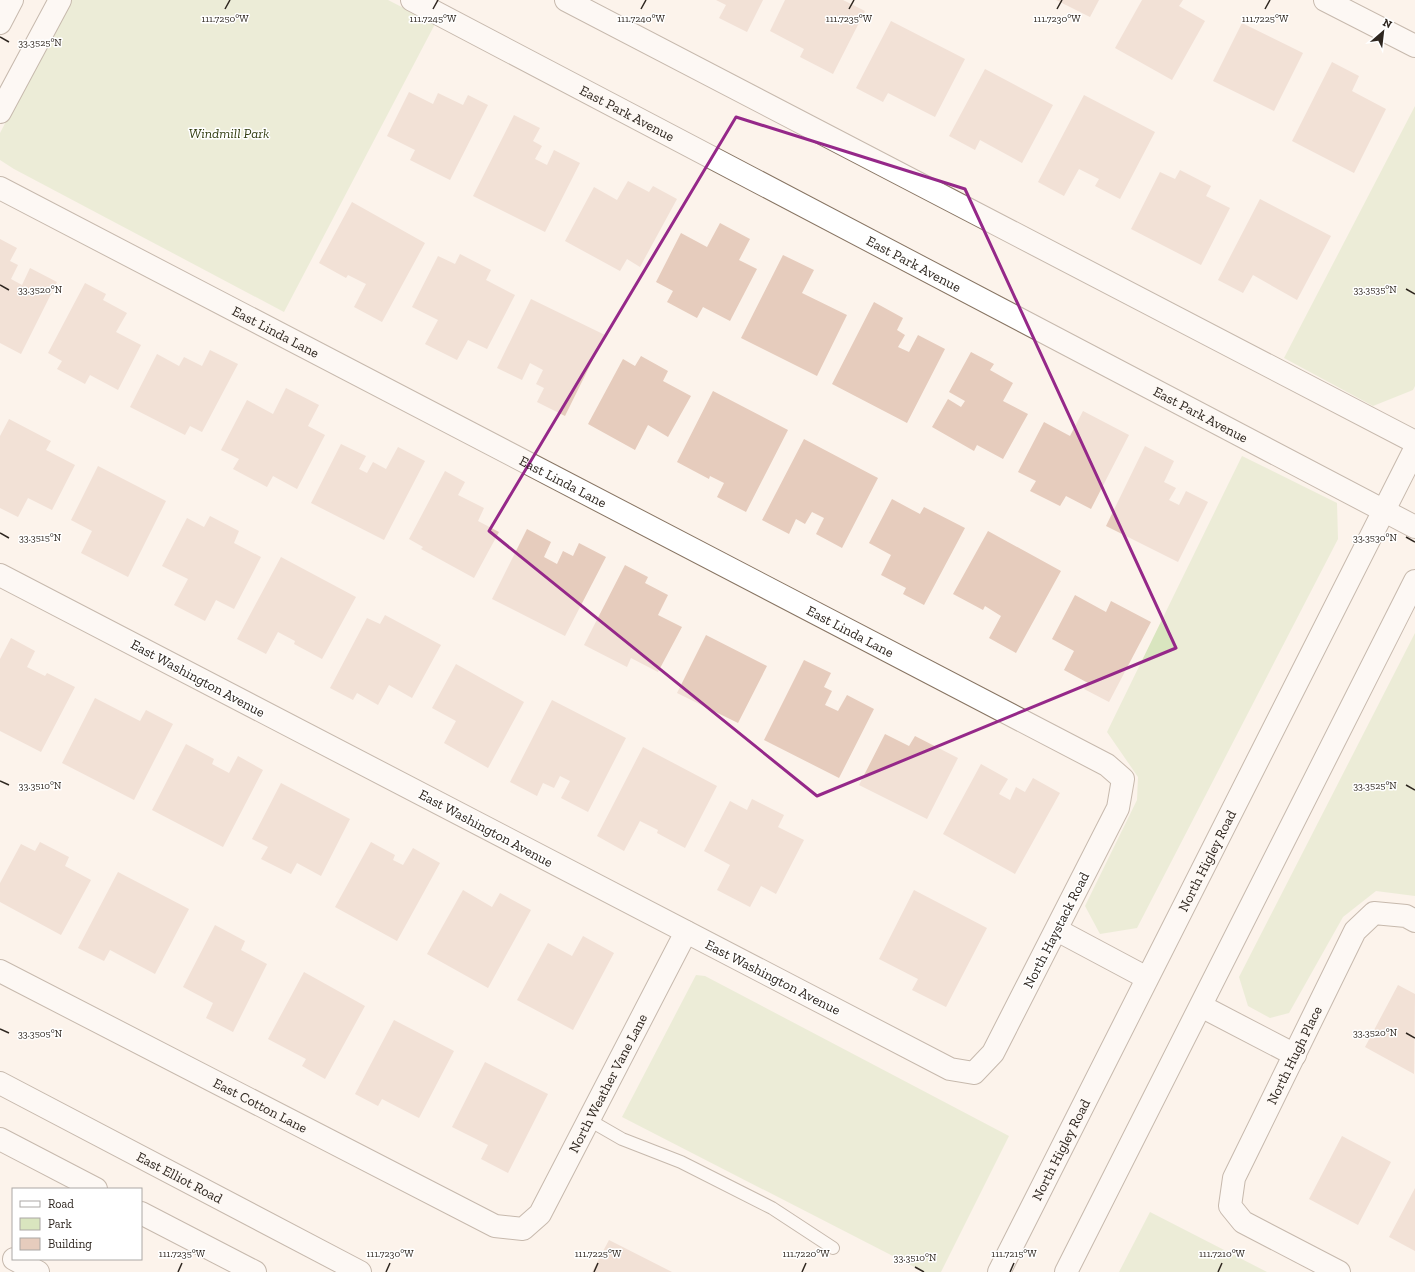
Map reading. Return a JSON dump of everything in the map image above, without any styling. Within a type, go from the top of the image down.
[{"type":"street","points":[[0,23],[12,0]]},
{"type":"street","points":[[0,112],[60,0]]},
{"type":"street","name":"East Park Avenue","points":[[412,0],[1415,527]]},
{"type":"street","points":[[566,0],[1415,442]]},
{"type":"street","points":[[1325,0],[1415,46]]},
{"type":"street","name":"East Linda Lane","points":[[0,188],[1100,761],[1123,779]]},
{"type":"street","name":"North Higley Road","points":[[999,1272],[1415,449]]},
{"type":"street","name":"East Washington Avenue","points":[[0,575],[950,1069],[974,1073]]},
{"type":"street","points":[[1066,1272],[1415,581]]},
{"type":"street","name":"North Haystack Road","points":[[974,1073],[993,1053],[1057,930],[1118,808],[1123,779]]},
{"type":"street","name":"North Hugh Place","points":[[1339,1272],[1243,1222],[1230,1206],[1234,1178],[1355,931],[1374,913],[1406,916],[1415,921]]},
{"type":"street","points":[[1057,930],[1147,978]]},
{"type":"street","name":"North Weather Vane Lane","points":[[524,1229],[540,1214],[686,932]]},
{"type":"street","name":"East Cotton Lane","points":[[0,971],[495,1226],[524,1229]]},
{"type":"street","points":[[1201,1006],[1295,1055]]},
{"type":"street","name":"East Elliot Road","points":[[0,1083],[360,1272]]},
{"type":"street","points":[[0,1139],[94,1188]]},
{"type":"street","points":[[142,1214],[255,1272]]},
{"type":"street","points":[[0,1252],[12,1258]]},
{"type":"street","points":[[15,1260],[38,1272]]},
{"type":"lane","points":[[589,1120],[622,1139],[681,1162],[772,1208],[833,1248]]},
{"type":"highlighted area","points":[[736,117],[965,189],[1176,648],[817,796],[489,531]]},
{"type":"green space","name":"Windmill Park","points":[[69,0],[388,0],[435,24],[284,312],[14,169],[0,160],[0,133]]},
{"type":"green space","points":[[1415,106],[1415,386],[1413,390],[1373,406],[1284,358]]},
{"type":"green space","points":[[1242,456],[1337,503],[1338,539],[1137,928],[1100,934],[1085,906],[1137,800],[1138,777],[1107,732]]},
{"type":"green space","points":[[1415,633],[1415,896],[1376,891],[1343,917],[1289,1013],[1270,1018],[1248,1006],[1239,977]]},
{"type":"green space","points":[[696,975],[705,976],[1009,1136],[941,1272],[924,1272],[622,1117]]},
{"type":"green space","points":[[1150,1212],[1267,1272],[1119,1272]]},
{"type":"building","points":[[716,0],[763,0],[747,32],[719,18],[726,5]]},
{"type":"building","points":[[785,0],[843,0],[865,11],[833,74],[800,57],[804,49],[770,31]]},
{"type":"building","points":[[1056,0],[1099,0],[1090,17]]},
{"type":"building","points":[[1142,0],[1183,0],[1179,6],[1205,21],[1172,80],[1115,48]]},
{"type":"building","points":[[891,21],[965,59],[935,117],[888,93],[883,102],[856,88]]},
{"type":"building","points":[[1242,23],[1303,53],[1274,111],[1213,81]]},
{"type":"building","points":[[1332,62],[1359,76],[1352,91],[1386,109],[1354,173],[1292,141]]},
{"type":"building","points":[[985,69],[1053,105],[1022,163],[980,140],[975,150],[949,136]]},
{"type":"building","points":[[409,92],[433,104],[438,93],[463,105],[468,95],[488,105],[450,180],[410,160],[415,150],[387,136]]},
{"type":"building","points":[[1084,95],[1155,132],[1120,199],[1095,186],[1099,179],[1079,169],[1064,196],[1038,182]]},
{"type":"building","points":[[514,115],[540,128],[533,141],[542,146],[535,159],[547,165],[554,150],[580,163],[545,232],[473,196]]},
{"type":"building","points":[[1180,170],[1211,186],[1206,196],[1230,208],[1201,265],[1131,229],[1160,172],[1175,179]]},
{"type":"building","points":[[628,181],[649,192],[653,186],[677,199],[640,267],[627,259],[620,271],[565,241],[594,187],[617,200]]},
{"type":"building","points":[[1260,199],[1331,236],[1297,300],[1253,275],[1243,293],[1218,280]]},
{"type":"building","points":[[352,202],[425,243],[382,322],[354,307],[366,284],[348,275],[346,278],[319,263]]},
{"type":"building","points":[[720,223],[750,239],[739,260],[757,269],[730,321],[703,307],[697,318],[667,302],[673,291],[656,282],[681,233],[707,247]]},
{"type":"building","points":[[0,239],[17,248],[10,261],[18,265],[11,279],[22,285],[30,268],[57,282],[21,354],[0,343]]},
{"type":"building","points":[[460,254],[491,270],[486,280],[515,295],[487,349],[468,340],[457,360],[425,344],[438,320],[412,307],[438,256],[455,264]]},
{"type":"building","points":[[783,255],[814,270],[802,293],[847,315],[817,376],[741,338]]},
{"type":"building","points":[[85,283],[106,294],[103,300],[127,313],[116,332],[141,345],[118,390],[90,375],[85,384],[57,369],[62,361],[48,353]]},
{"type":"building","points":[[531,299],[605,335],[565,416],[537,402],[544,388],[536,384],[543,370],[530,363],[522,380],[497,368]]},
{"type":"building","points":[[874,302],[903,318],[897,330],[905,335],[898,347],[909,352],[918,335],[945,349],[907,423],[832,384]]},
{"type":"building","points":[[210,350],[238,364],[202,432],[190,426],[185,435],[130,407],[157,354],[179,366],[184,357],[202,366]]},
{"type":"building","points":[[971,352],[994,364],[990,370],[1013,383],[1003,401],[1028,414],[1003,459],[977,445],[974,451],[932,427],[948,399],[961,407],[965,401],[949,392]]},
{"type":"building","points":[[641,356],[668,371],[663,381],[691,396],[668,437],[648,425],[635,450],[588,424],[623,359],[635,366]]},
{"type":"building","points":[[286,388],[319,405],[308,426],[325,435],[297,489],[273,476],[267,487],[233,469],[239,459],[221,450],[247,400],[273,414]]},
{"type":"building","points":[[713,391],[788,430],[746,512],[717,497],[724,483],[710,476],[709,479],[677,462]]},
{"type":"building","points":[[1083,411],[1129,435],[1091,509],[1066,496],[1060,506],[1030,491],[1036,481],[1018,472],[1044,422],[1070,436]]},
{"type":"building","points":[[9,419],[51,441],[46,450],[75,465],[52,510],[28,498],[18,517],[0,508],[0,436]]},
{"type":"building","points":[[804,439],[878,478],[842,548],[816,534],[824,518],[812,512],[805,524],[796,519],[789,534],[762,520]]},
{"type":"building","points":[[341,444],[366,456],[359,469],[367,473],[373,462],[386,469],[398,447],[425,461],[384,540],[311,503]]},
{"type":"building","points":[[1145,446],[1174,461],[1164,482],[1176,488],[1169,500],[1179,505],[1186,491],[1208,502],[1178,562],[1106,526]]},
{"type":"building","points":[[98,466],[166,501],[128,577],[81,553],[92,531],[71,520]]},
{"type":"building","points":[[445,471],[465,482],[458,495],[484,508],[478,521],[499,532],[474,578],[421,549],[423,547],[409,539]]},
{"type":"building","points":[[892,499],[920,514],[924,507],[965,528],[924,605],[903,594],[906,588],[881,575],[891,555],[869,543]]},
{"type":"building","points":[[210,516],[239,531],[234,543],[261,557],[234,609],[216,600],[205,621],[174,605],[188,579],[162,566],[187,518],[204,527]]},
{"type":"building","points":[[527,529],[551,542],[544,557],[557,564],[563,551],[573,556],[579,543],[606,557],[565,636],[492,599]]},
{"type":"building","points":[[988,531],[1061,571],[1016,653],[989,638],[1001,616],[985,606],[983,610],[953,594]]},
{"type":"building","points":[[281,557],[356,597],[322,659],[294,644],[295,641],[278,632],[266,654],[237,639]]},
{"type":"building","points":[[625,565],[648,577],[645,583],[668,595],[658,615],[682,627],[658,672],[631,658],[627,667],[584,645]]},
{"type":"building","points":[[1075,595],[1106,612],[1111,601],[1151,622],[1109,702],[1084,689],[1088,683],[1064,670],[1074,651],[1052,639]]},
{"type":"building","points":[[385,615],[441,645],[412,698],[389,685],[378,705],[357,693],[353,700],[330,688],[367,618],[380,624]]},
{"type":"building","points":[[706,635],[767,666],[738,723],[677,693]]},
{"type":"building","points":[[11,638],[35,651],[27,667],[45,676],[47,673],[75,687],[41,752],[0,731],[0,659]]},
{"type":"building","points":[[804,660],[831,673],[824,687],[832,691],[825,705],[838,711],[847,695],[874,709],[839,778],[764,740]]},
{"type":"building","points":[[456,664],[524,702],[488,768],[444,743],[456,721],[432,708]]},
{"type":"building","points":[[95,698],[140,721],[146,710],[173,724],[134,800],[62,763]]},
{"type":"building","points":[[552,700],[626,738],[588,812],[561,798],[570,781],[560,776],[554,788],[543,783],[537,796],[510,782]]},
{"type":"building","points":[[885,734],[909,746],[915,736],[958,758],[927,819],[859,785]]},
{"type":"building","points":[[186,744],[214,759],[212,764],[229,773],[238,756],[263,770],[223,847],[152,810]]},
{"type":"building","points":[[643,747],[717,786],[685,848],[657,833],[658,830],[640,821],[624,851],[597,836]]},
{"type":"building","points":[[981,764],[1008,779],[999,794],[1010,800],[1016,787],[1025,792],[1033,778],[1060,793],[1015,874],[943,834]]},
{"type":"building","points":[[281,783],[350,819],[321,876],[297,863],[291,874],[261,859],[268,847],[252,839]]},
{"type":"building","points":[[752,799],[784,815],[778,827],[804,840],[776,894],[761,886],[750,907],[717,890],[730,865],[704,851],[730,801],[747,810]]},
{"type":"building","points":[[40,842],[69,857],[65,866],[91,880],[61,935],[0,902],[0,883],[21,844],[35,851]]},
{"type":"building","points":[[371,842],[395,855],[393,860],[403,865],[413,848],[440,863],[397,941],[335,907]]},
{"type":"building","points":[[118,872],[189,909],[155,974],[110,950],[104,961],[78,948]]},
{"type":"building","points":[[463,890],[492,907],[500,893],[531,910],[488,988],[427,954]]},
{"type":"building","points":[[914,890],[987,928],[946,1007],[912,990],[918,979],[879,959]]},
{"type":"building","points":[[215,925],[245,941],[241,950],[267,964],[233,1032],[206,1018],[213,1003],[183,987]]},
{"type":"building","points":[[583,936],[614,953],[573,1030],[517,1000],[548,943],[572,956]]},
{"type":"building","points":[[304,972],[365,1006],[325,1079],[302,1066],[306,1059],[268,1039]]},
{"type":"building","points":[[1398,985],[1415,994],[1414,1074],[1365,1047]]},
{"type":"building","points":[[394,1020],[454,1051],[419,1118],[382,1099],[378,1106],[355,1094]]},
{"type":"building","points":[[485,1062],[548,1094],[508,1173],[481,1159],[488,1145],[452,1127]]},
{"type":"building","points":[[1342,1136],[1391,1162],[1358,1225],[1309,1199]]},
{"type":"building","points":[[1415,1188],[1415,1251],[1389,1237]]},
{"type":"building","points":[[609,1240],[672,1272],[592,1272]]}]
